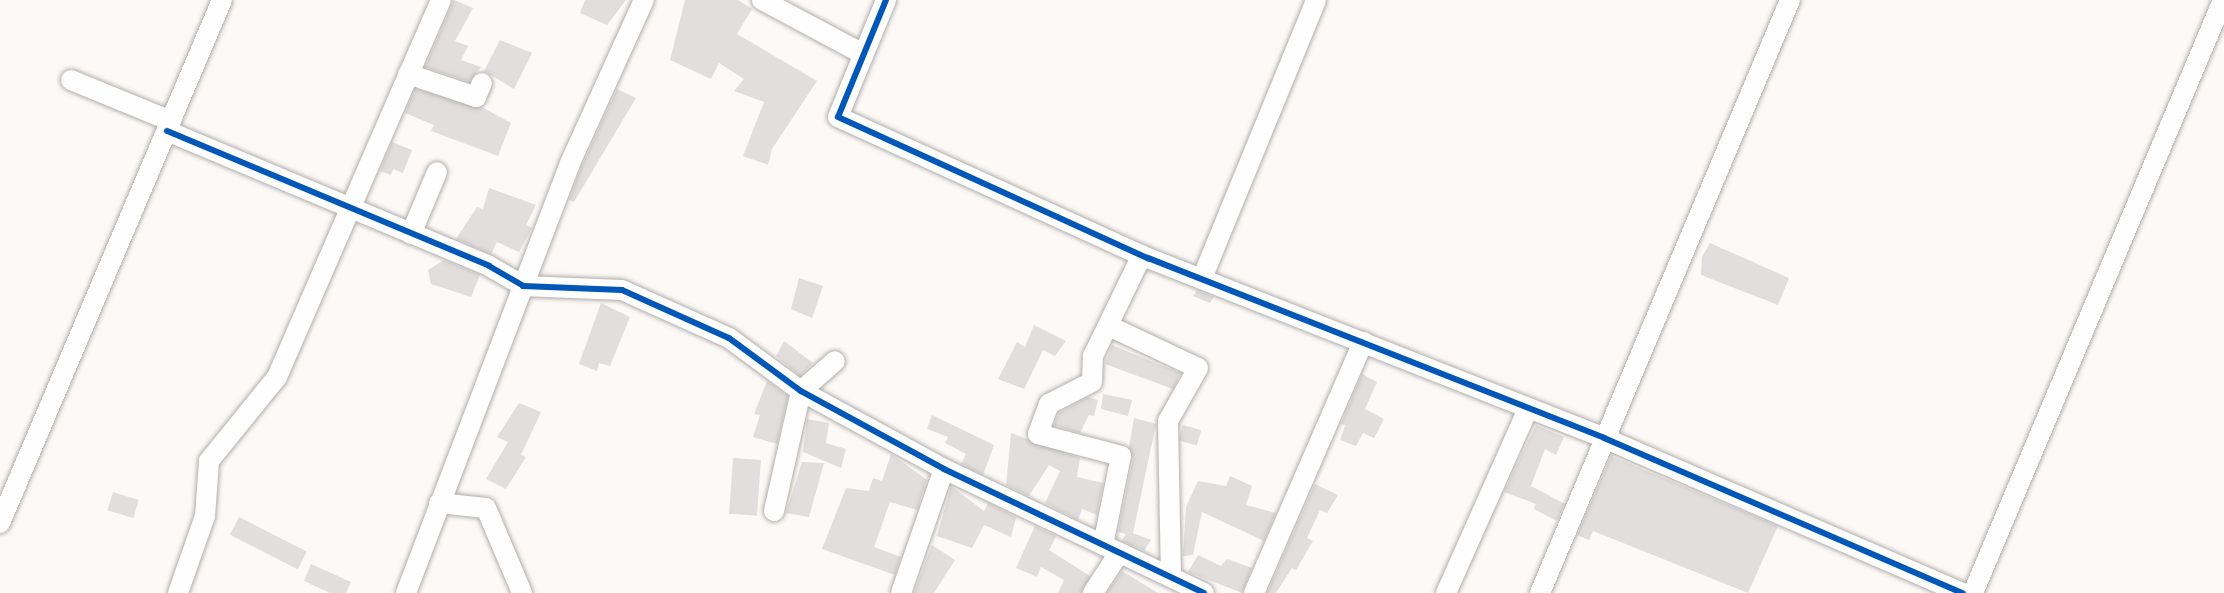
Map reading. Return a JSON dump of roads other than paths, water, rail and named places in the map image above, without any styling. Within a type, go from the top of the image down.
[{"type":"street","points":[[0,523],[222,0]]},
{"type":"street","points":[[178,593],[205,516],[209,461],[277,377],[441,0]]},
{"type":"street","points":[[406,593],[570,163],[644,0]]},
{"type":"street","points":[[762,0],[863,54]]},
{"type":"street","points":[[886,0],[838,117],[1142,255],[1203,276],[1604,438],[1963,593]]},
{"type":"street","points":[[1203,276],[1316,0]]},
{"type":"street","points":[[1540,593],[1790,0]]},
{"type":"street","points":[[1973,593],[2223,0]]},
{"type":"street","points":[[408,74],[476,97],[482,83]]},
{"type":"street","points":[[71,80],[523,286],[622,290],[729,338],[801,391],[944,469],[1181,585],[1204,593]]},
{"type":"street","points":[[411,234],[437,172]]},
{"type":"street","points":[[1093,593],[1111,549],[1121,456],[1038,434],[1049,404],[1092,382],[1093,356],[1142,255]]},
{"type":"street","points":[[1109,326],[1198,368],[1168,421],[1181,585]]},
{"type":"street","points":[[1254,593],[1364,342]]},
{"type":"street","points":[[774,511],[801,391],[835,361]]},
{"type":"street","points":[[1446,593],[1528,409]]},
{"type":"street","points":[[902,593],[944,469]]},
{"type":"street","points":[[440,503],[486,508],[522,593]]}]
